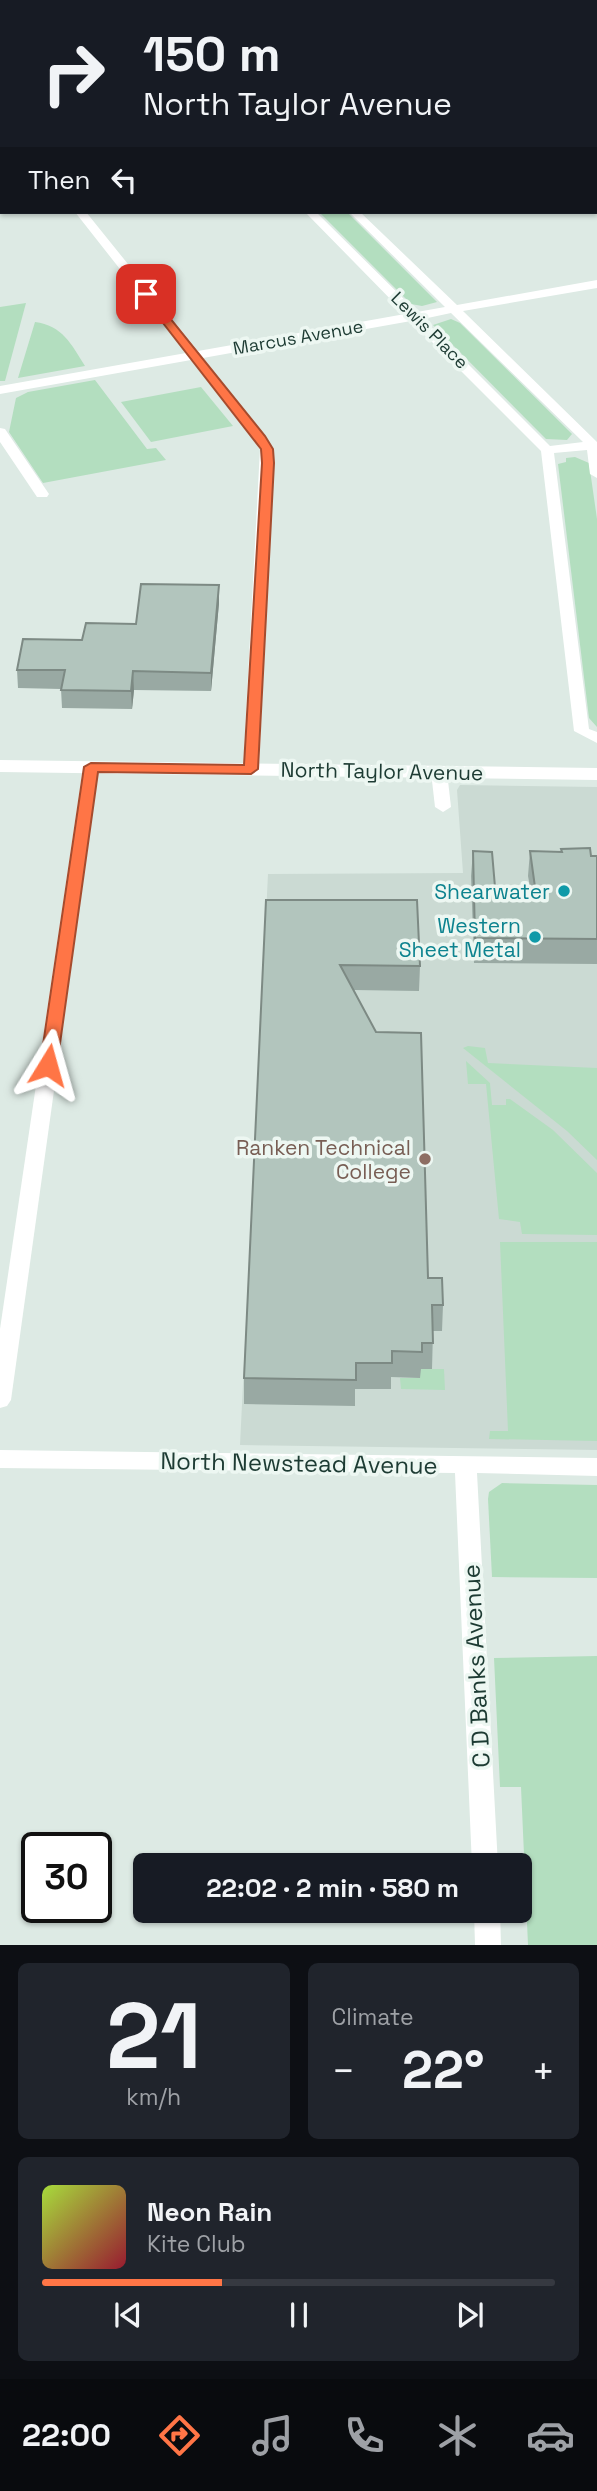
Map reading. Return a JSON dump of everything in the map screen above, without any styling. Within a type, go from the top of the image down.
[{"type":"street","points":[[82,214],[261,438],[267,449],[251,769]]},
{"type":"street","name":"Lewis Place","points":[[312,214],[547,450]]},
{"type":"street","name":"Lewis Place","points":[[356,214],[593,445]]},
{"type":"street","name":"Marcus Avenue","points":[[0,390],[597,284]]},
{"type":"street","points":[[0,432],[42,494]]},
{"type":"street","points":[[597,474],[593,445],[547,450],[582,731],[597,738]]},
{"type":"street","name":"North Taylor Avenue","points":[[0,766],[597,774]]},
{"type":"street","points":[[0,1400],[91,767]]},
{"type":"street","points":[[439,772],[443,807]]},
{"type":"street","name":"North Newstead Avenue","points":[[0,1459],[597,1467]]},
{"type":"street","name":"C D Banks Avenue","points":[[467,1466],[484,1853]]},
{"type":"street","points":[[487,1923],[488,1945]]},
{"type":"shaded area","name":"Ranken Technical College","points":[[460,785],[597,787],[597,1450],[240,1445],[268,874],[463,873],[457,790]]},
{"type":"green space","points":[[321,214],[349,214],[437,302],[422,306],[411,304]]},
{"type":"green space","points":[[26,303],[5,381],[0,381],[0,307]]},
{"type":"green space","points":[[451,319],[460,323],[572,434],[567,440],[546,439],[433,325]]},
{"type":"green space","points":[[35,322],[52,327],[65,337],[85,366],[18,378]]},
{"type":"green space","points":[[95,380],[147,449],[156,448],[166,460],[43,483],[9,432],[16,398],[28,392]]},
{"type":"green space","points":[[201,387],[233,426],[151,442],[121,402]]},
{"type":"green space","points":[[575,457],[589,463],[597,519],[597,727],[589,718],[558,464],[566,462],[566,458]]},
{"type":"green space","points":[[463,1048],[485,1048],[488,1063],[597,1068],[597,1160],[567,1131]]},
{"type":"green space","points":[[466,1061],[490,1083],[492,1105],[506,1105],[506,1099],[510,1099],[553,1130],[597,1173],[597,1235],[522,1234],[520,1222],[499,1219],[486,1084],[468,1084]]},
{"type":"green space","points":[[500,1242],[597,1242],[597,1441],[489,1439],[490,1431],[508,1431]]},
{"type":"green space","points":[[420,1369],[444,1369],[445,1390],[401,1389],[400,1378],[420,1378]]},
{"type":"green space","points":[[502,1483],[597,1485],[597,1578],[492,1577],[488,1499],[489,1492]]},
{"type":"green space","points":[[597,1656],[597,1945],[528,1945],[527,1923],[532,1923],[532,1853],[524,1853],[521,1787],[500,1787],[494,1658]]},
{"type":"building","points":[[141,584],[219,585],[211,673],[133,671],[131,691],[61,690],[65,670],[17,670],[23,639],[82,640],[86,623],[136,624]]},
{"type":"building","points":[[590,848],[591,856],[597,856],[597,939],[475,938],[473,851],[492,852],[495,887],[535,887],[530,851],[562,852],[561,849]]},
{"type":"building","points":[[266,900],[417,900],[420,966],[340,965],[376,1032],[421,1033],[428,1278],[442,1278],[443,1305],[432,1305],[433,1343],[422,1343],[422,1352],[392,1351],[392,1363],[356,1363],[356,1380],[244,1378]]},
{"type":"place","name":"Shearwater","points":[[564,891]]},
{"type":"place","name":"Western Sheet Metal","points":[[535,937]]},
{"type":"place","name":"Ranken Technical College","points":[[425,1159]]},
{"type":"route","points":[[48,1065],[91,767],[251,769],[267,449],[146,294]]}]
